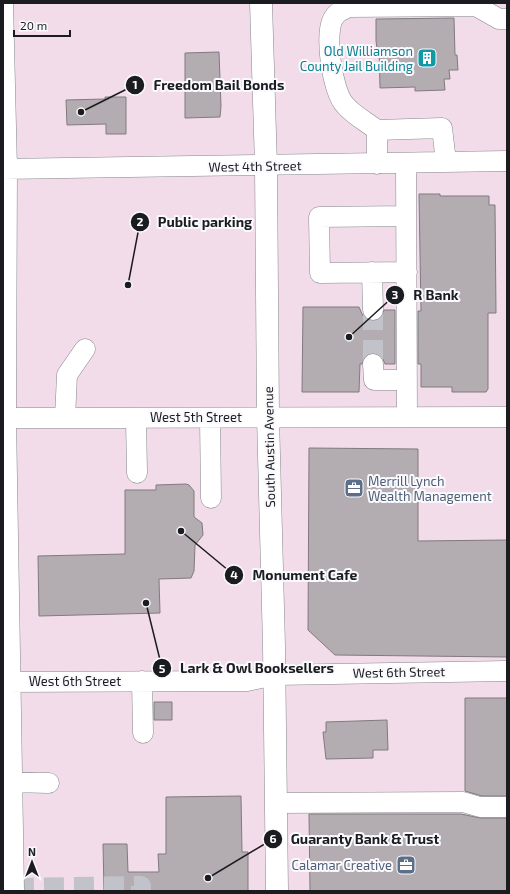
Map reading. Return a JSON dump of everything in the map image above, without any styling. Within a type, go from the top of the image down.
[{"type":"main road","name":"South Austin Avenue","points":[[261,3],[266,166],[268,417],[275,675],[278,891]]},
{"type":"street","points":[[3,3],[5,169],[6,682],[12,782],[14,891]]},
{"type":"street","points":[[446,162],[442,128],[377,130],[344,105],[336,90],[332,71],[329,30],[334,16],[348,7],[476,6],[499,19],[507,19]]},
{"type":"street","points":[[377,130],[377,164]]},
{"type":"street","name":"West 4th Street","points":[[5,169],[507,161]]},
{"type":"street","points":[[406,163],[407,417]]},
{"type":"street","points":[[406,216],[319,217],[320,273],[407,272]]},
{"type":"street","points":[[372,272],[373,310]]},
{"type":"street","points":[[65,418],[67,374],[85,349]]},
{"type":"street","points":[[373,364],[374,380],[407,380]]},
{"type":"street","name":"West 5th Street","points":[[6,418],[507,417]]},
{"type":"street","points":[[136,418],[137,473]]},
{"type":"street","points":[[210,418],[211,498]]},
{"type":"street","name":"West 6th Street","points":[[6,682],[247,680],[275,675],[507,671]]},
{"type":"street","points":[[142,681],[143,733]]},
{"type":"street","points":[[12,782],[49,783]]},
{"type":"street","points":[[276,803],[462,802],[480,807],[507,806]]},
{"type":"shaded area","points":[[3,3],[507,3],[507,891],[3,891]]},
{"type":"building","name":"Old Williamson County Jail Building","points":[[454,18],[455,55],[457,55],[458,70],[449,70],[450,79],[444,79],[445,90],[415,91],[415,87],[380,88],[379,48],[377,48],[376,41],[376,19]]},
{"type":"building","points":[[219,52],[220,117],[185,118],[185,53]]},
{"type":"building","points":[[105,97],[126,97],[126,134],[106,134],[106,124],[67,125],[66,100],[105,99]]},
{"type":"building","points":[[419,194],[440,194],[440,196],[489,196],[489,205],[495,205],[496,313],[488,313],[488,389],[486,392],[452,392],[452,387],[421,387],[421,364],[418,364],[418,311],[421,311]]},
{"type":"building","points":[[303,307],[359,307],[363,316],[373,321],[379,320],[384,310],[395,310],[395,364],[385,364],[382,357],[378,354],[372,353],[366,355],[362,364],[360,364],[359,392],[302,392]]},
{"type":"building","points":[[309,448],[418,449],[418,541],[507,540],[507,657],[335,655],[308,630]]},
{"type":"building","points":[[156,485],[189,485],[194,491],[194,517],[202,523],[203,535],[195,545],[194,571],[191,578],[159,579],[160,613],[39,616],[38,556],[125,554],[125,490],[156,490]]},
{"type":"building","points":[[465,698],[507,698],[507,796],[482,796],[465,791]]},
{"type":"building","points":[[154,702],[172,702],[172,720],[154,720]]},
{"type":"building","points":[[387,720],[388,750],[373,750],[373,758],[326,759],[323,732],[326,732],[326,722]]},
{"type":"building","points":[[241,796],[242,852],[248,852],[248,891],[104,891],[103,844],[127,844],[128,872],[159,872],[158,854],[166,854],[166,797]]},
{"type":"building","points":[[309,814],[461,814],[480,818],[507,818],[507,891],[310,891]]},
{"type":"tunnel","points":[[373,310],[373,364]]},
{"type":"tunnel","points":[[14,888],[141,886],[141,891]]},
{"type":"place","name":"Old Williamson County Jail Building","points":[[427,58]]},
{"type":"place","name":"Freedom Bail Bonds","points":[[81,112]]},
{"type":"place","name":"Public parking","points":[[128,285]]},
{"type":"place","name":"R Bank","points":[[349,337]]},
{"type":"place","name":"Merrill Lynch Wealth Management","points":[[354,488]]},
{"type":"place","name":"Monument Cafe","points":[[181,531]]},
{"type":"place","name":"Lark & Owl Booksellers","points":[[146,603]]},
{"type":"place","name":"Calamar Creative","points":[[406,865]]},
{"type":"place","name":"Guaranty Bank & Trust","points":[[208,878]]}]
